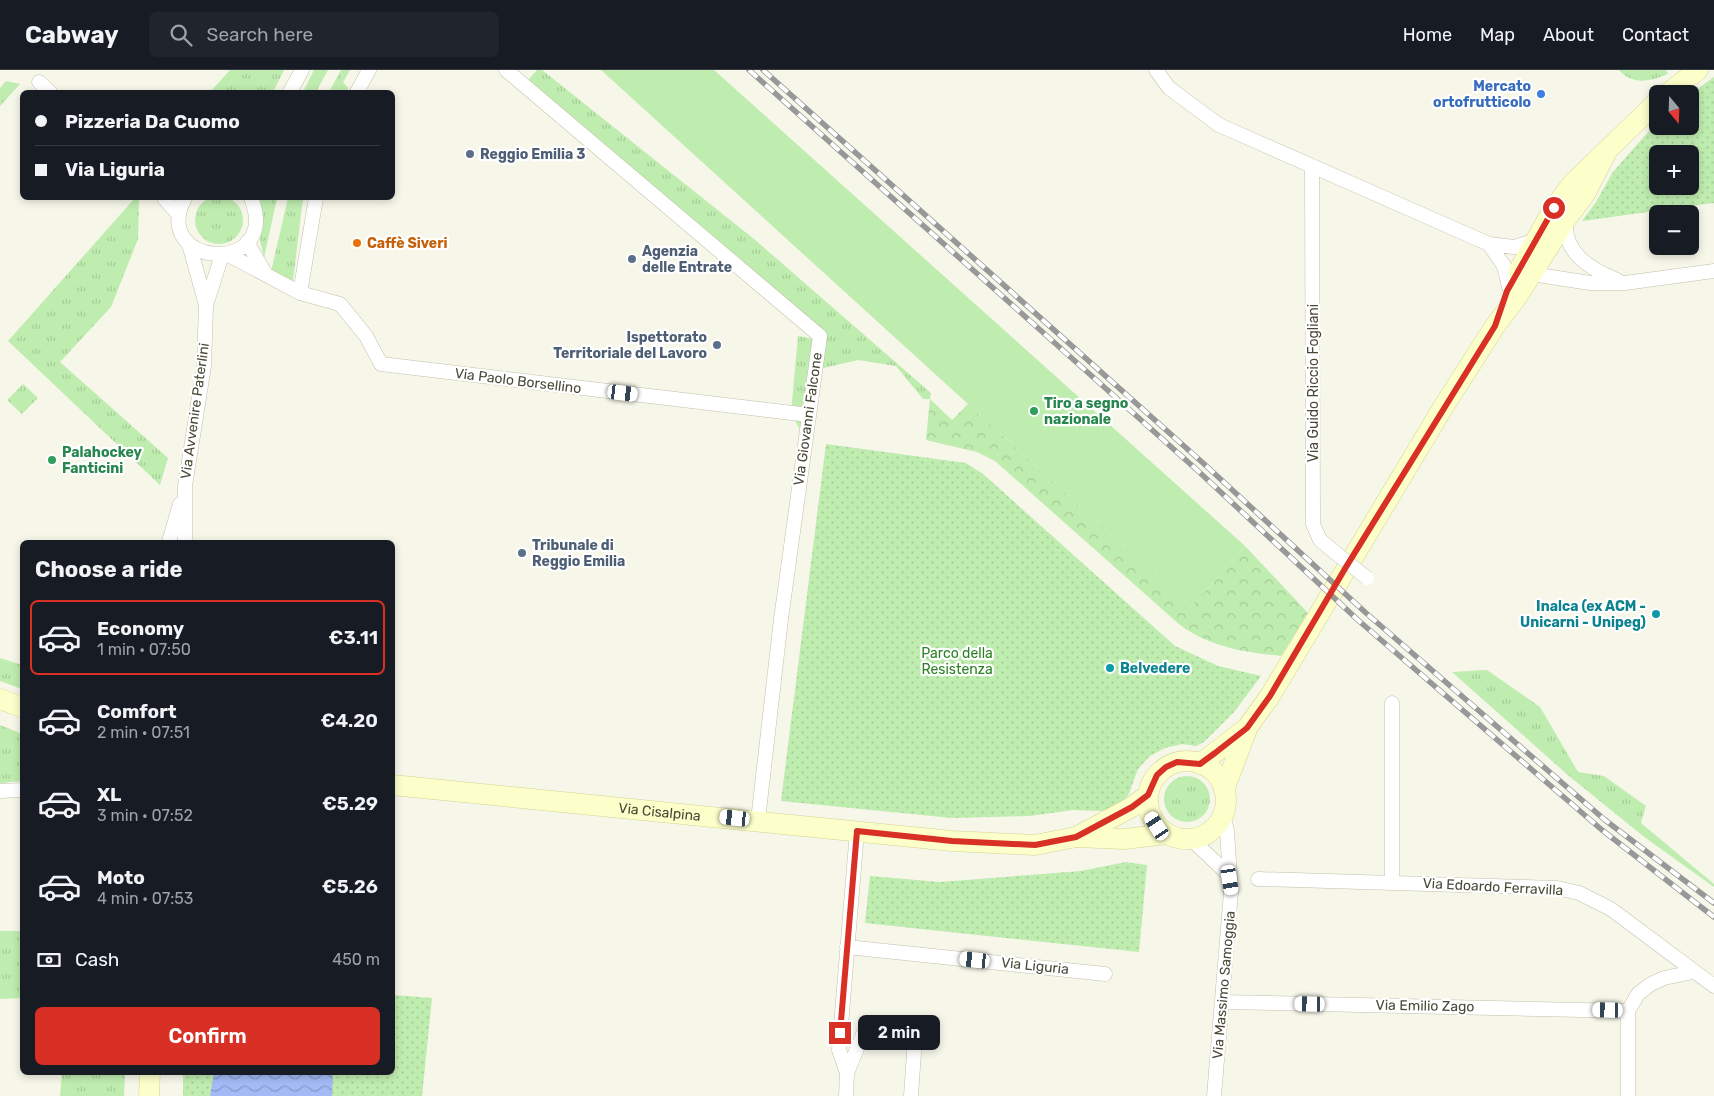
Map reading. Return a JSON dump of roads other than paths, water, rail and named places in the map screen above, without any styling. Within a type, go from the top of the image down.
[{"type":"main road","points":[[1679,85],[1698,70]]},
{"type":"main road","points":[[1495,326],[1509,287],[1554,208],[1572,184],[1649,110]]},
{"type":"main road","points":[[1224,790],[1247,728],[1270,696],[1351,559],[1495,326],[1585,194],[1607,151]]},
{"type":"main road","points":[[0,699],[20,706]]},
{"type":"main road","points":[[1191,839],[1211,831],[1223,815],[1226,803],[1224,790],[1219,779],[1211,770],[1200,764],[1247,728]]},
{"type":"main road","name":"Via Cisalpina","points":[[1076,837],[1132,807],[1148,795],[1157,775],[1166,767],[1182,762],[1200,764]]},
{"type":"main road","name":"Via Cisalpina","points":[[395,785],[758,820],[952,841],[1035,845],[1076,837],[1125,839],[1166,834],[1178,839],[1191,839]]},
{"type":"main road","points":[[1148,795],[1151,817],[1166,834]]},
{"type":"main road","points":[[149,1096],[150,1075]]},
{"type":"street","points":[[291,90],[302,70]]},
{"type":"street","points":[[358,90],[369,70]]},
{"type":"street","name":"Via Giovanni Falcone","points":[[506,70],[820,336],[780,619],[758,820]]},
{"type":"street","points":[[1156,70],[1169,88],[1220,125],[1489,244],[1514,247],[1536,240]]},
{"type":"street","points":[[39,82],[48,90]]},
{"type":"street","name":"Via Guido Riccio Fogliani","points":[[1312,166],[1314,524],[1320,540],[1367,578]]},
{"type":"street","name":"Via Avvenire Paterlini","points":[[166,200],[179,215],[181,232],[189,244],[206,305],[204,366],[185,486],[170,540]]},
{"type":"street","points":[[179,215],[184,200]]},
{"type":"street","points":[[189,244],[207,254],[224,255],[246,242],[253,232],[256,221],[256,210],[252,200]]},
{"type":"street","points":[[300,292],[316,200]]},
{"type":"street","points":[[1567,218],[1565,232],[1569,244],[1582,260],[1594,271],[1624,283]]},
{"type":"street","points":[[246,242],[265,274]]},
{"type":"street","points":[[1489,244],[1504,266],[1509,287]]},
{"type":"street","name":"Via Paolo Borsellino","points":[[224,255],[300,292],[340,304],[366,336],[381,364],[809,415]]},
{"type":"street","name":"Via Avvenire Paterlini","points":[[206,305],[224,255]]},
{"type":"street","points":[[1532,274],[1590,283],[1624,283],[1714,271]]},
{"type":"street","name":"Via Avvenire Paterlini","points":[[184,540],[185,486]]},
{"type":"street","points":[[1392,703],[1392,883]]},
{"type":"street","points":[[0,791],[20,790]]},
{"type":"street","name":"Via Massimo Samoggia","points":[[1214,1096],[1231,892],[1230,859],[1223,815]]},
{"type":"street","points":[[847,1073],[839,1050],[857,831]]},
{"type":"street","points":[[1191,839],[1229,875]]},
{"type":"street","name":"Via Edoardo Ferravilla","points":[[1258,879],[1557,888],[1579,893],[1611,909],[1714,986]]},
{"type":"street","name":"Via Liguria","points":[[847,947],[1105,974]]},
{"type":"street","points":[[1628,1096],[1628,1011],[1638,994],[1651,984],[1664,978],[1693,972]]},
{"type":"street","name":"Via Emilio Zago","points":[[1222,1002],[1628,1011]]},
{"type":"street","points":[[846,1096],[847,1073],[864,1032],[915,1038],[911,1096]]},
{"type":"water","points":[[214,1075],[333,1075],[332,1096],[210,1096]]},
{"type":"railway","points":[[749,70],[1197,470],[1359,621],[1602,830],[1714,917]]},
{"type":"railway","points":[[763,70],[1203,463],[1366,613],[1605,820],[1714,903]]},
{"type":"place","name":"Mercato ortofrutticolo","points":[[1541,94]]},
{"type":"place","name":"Reggio Emilia 3","points":[[470,154]]},
{"type":"place","name":"Caffè Siveri","points":[[357,243]]},
{"type":"place","name":"Agenzia delle Entrate","points":[[632,259]]},
{"type":"place","name":"Ispettorato Territoriale del Lavoro","points":[[717,345]]},
{"type":"place","name":"Tiro a segno nazionale","points":[[1034,411]]},
{"type":"place","name":"Palahockey Fanticini","points":[[52,460]]},
{"type":"place","name":"Tribunale di Reggio Emilia","points":[[522,553]]},
{"type":"place","name":"Inalca (ex ACM - Unicarni - Unipeg)","points":[[1656,614]]},
{"type":"place","name":"Belvedere","points":[[1110,668]]},
{"type":"park label","name":"Parco della Resistenza","points":[[957,662]]}]
